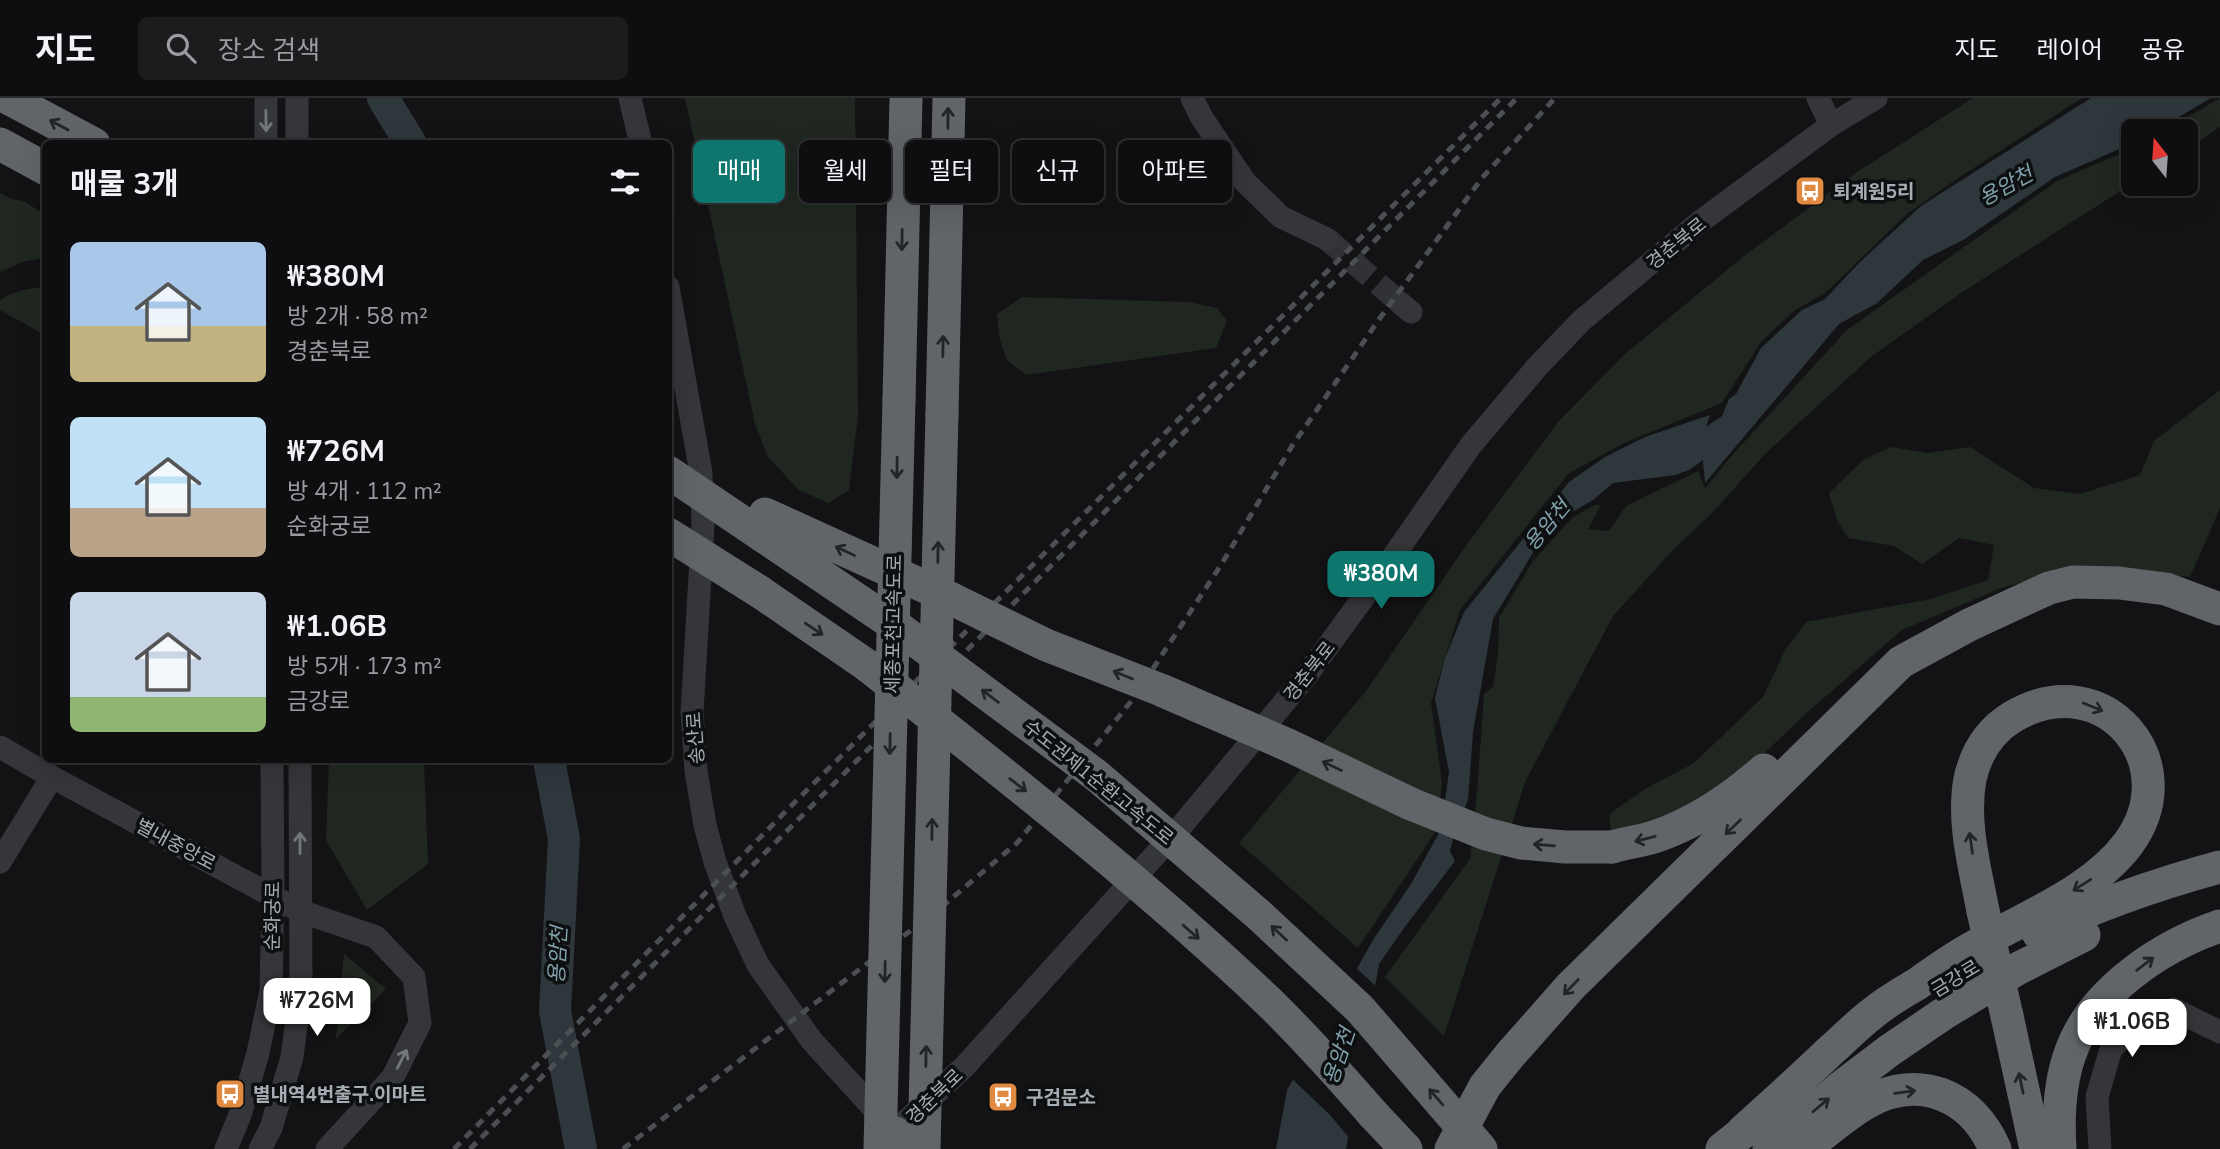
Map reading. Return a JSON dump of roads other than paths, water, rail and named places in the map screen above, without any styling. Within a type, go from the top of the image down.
[{"type":"highway","name":"세종포천고속도로","points":[[900,1146],[899,400],[906,98]]},
{"type":"highway","points":[[900,1146],[942,414],[949,98]]},
{"type":"highway","points":[[17,103],[86,140]]},
{"type":"highway","name":"수도권제1순환고속도로","points":[[672,473],[764,525],[1097,776],[1259,915],[1360,1009],[1481,1149]]},
{"type":"highway","points":[[764,525],[951,599],[1046,645],[1161,690],[1410,804],[1486,834],[1521,843],[1565,846],[1612,847],[1654,837],[1693,821],[1739,792],[1792,746],[1901,662],[1969,625],[2049,588],[2073,582],[2119,583],[2166,589],[2220,609]]},
{"type":"highway","points":[[672,537],[760,592],[868,666],[1067,824],[1217,954],[1269,1003],[1406,1149]]},
{"type":"highway","points":[[1969,625],[2046,604],[2123,604],[2170,613],[2220,631]]},
{"type":"highway","points":[[1451,1149],[1485,1086],[1571,986],[1901,662]]},
{"type":"highway","points":[[1745,1143],[1873,1013],[1969,949],[2090,880],[2123,850],[2134,836],[2145,814],[2148,776],[2132,734],[2114,717],[2083,703],[2060,700],[2028,708],[2006,721],[1988,737],[1977,755],[1970,780],[1968,806],[1970,841],[1983,911],[2007,1016],[2036,1149]]},
{"type":"highway","name":"금강로","points":[[1745,1143],[1945,981],[2064,920],[2169,881],[2220,867]]},
{"type":"highway","name":"금강로","points":[[1745,1143],[1840,1088],[1943,1014],[2019,968],[2078,937],[2126,918],[2220,889]]},
{"type":"highway","points":[[2060,1149],[2058,1115],[2064,1076],[2071,1052],[2092,1015],[2117,987],[2150,959],[2220,926]]},
{"type":"highway","points":[[1805,1149],[1866,1103],[1884,1096],[1915,1091],[1934,1092],[1960,1102],[1976,1117],[1995,1149]]},
{"type":"highway","points":[[1373,1114],[1393,1149]]},
{"type":"street","points":[[266,98],[266,140]]},
{"type":"street","points":[[297,98],[297,140]]},
{"type":"street","points":[[630,98],[640,140]]},
{"type":"street","points":[[1192,98],[1202,118],[1245,182],[1281,217],[1327,239]]},
{"type":"street","points":[[1818,98],[1831,125]]},
{"type":"street","name":"경춘북로","points":[[900,1146],[965,1066],[1183,824],[1307,675],[1471,445],[1537,367],[1581,321],[1701,221],[1831,125],[1876,98]]},
{"type":"street","name":"송산로","points":[[672,310],[701,473],[703,525],[692,712],[696,771],[705,825],[715,862],[735,916],[758,965],[812,1041],[900,1146]]},
{"type":"street","name":"별내중앙로","points":[[0,747],[300,911],[376,937],[414,976],[420,1023],[393,1077],[327,1149]]},
{"type":"street","name":"순화궁로","points":[[226,1149],[240,1115],[258,1053],[271,990],[272,763]]},
{"type":"street","name":"순화궁로","points":[[260,1149],[271,1128],[292,1057],[301,989],[300,763]]},
{"type":"street","points":[[0,862],[52,777]]},
{"type":"street","points":[[2100,1149],[2097,1097],[2112,1049],[2137,1024],[2173,1009],[2220,1032]]},
{"type":"water","points":[[2091,98],[2211,98],[2175,119],[2121,119],[2121,148],[2055,177],[1963,240],[1923,260],[1877,303],[1839,324],[1705,483],[1703,460],[1689,470],[1675,475],[1613,483],[1593,500],[1564,517],[1540,541],[1493,619],[1473,732],[1468,800],[1450,851],[1455,861],[1379,964],[1346,1149],[1276,1149],[1287,1090],[1375,937],[1411,884],[1441,829],[1449,772],[1435,698],[1445,658],[1464,612],[1569,482],[1605,457],[1645,437],[1710,415],[1706,427],[1722,416],[1729,399],[1736,394],[1761,348],[1802,310],[1825,299],[1860,262],[1921,206]]},
{"type":"waterway","name":"용암천","points":[[383,98],[409,140]]},
{"type":"waterway","name":"용암천","points":[[550,763],[564,839],[555,1011],[581,1149]]},
{"type":"tunnel","points":[[1327,239],[1399,302]]},
{"type":"railway","points":[[454,1149],[793,804],[1501,98]]},
{"type":"railway","points":[[470,1149],[1517,98]]},
{"type":"railway","points":[[623,1149],[939,909],[1017,843],[1133,699],[1221,565],[1292,446],[1380,318],[1482,178],[1555,98]]},
{"type":"place","name":"퇴계원5리","points":[[1810,191]]},
{"type":"place","name":"별내역4번출구.이마트","points":[[230,1094]]},
{"type":"place","name":"구검문소","points":[[1003,1097]]}]
